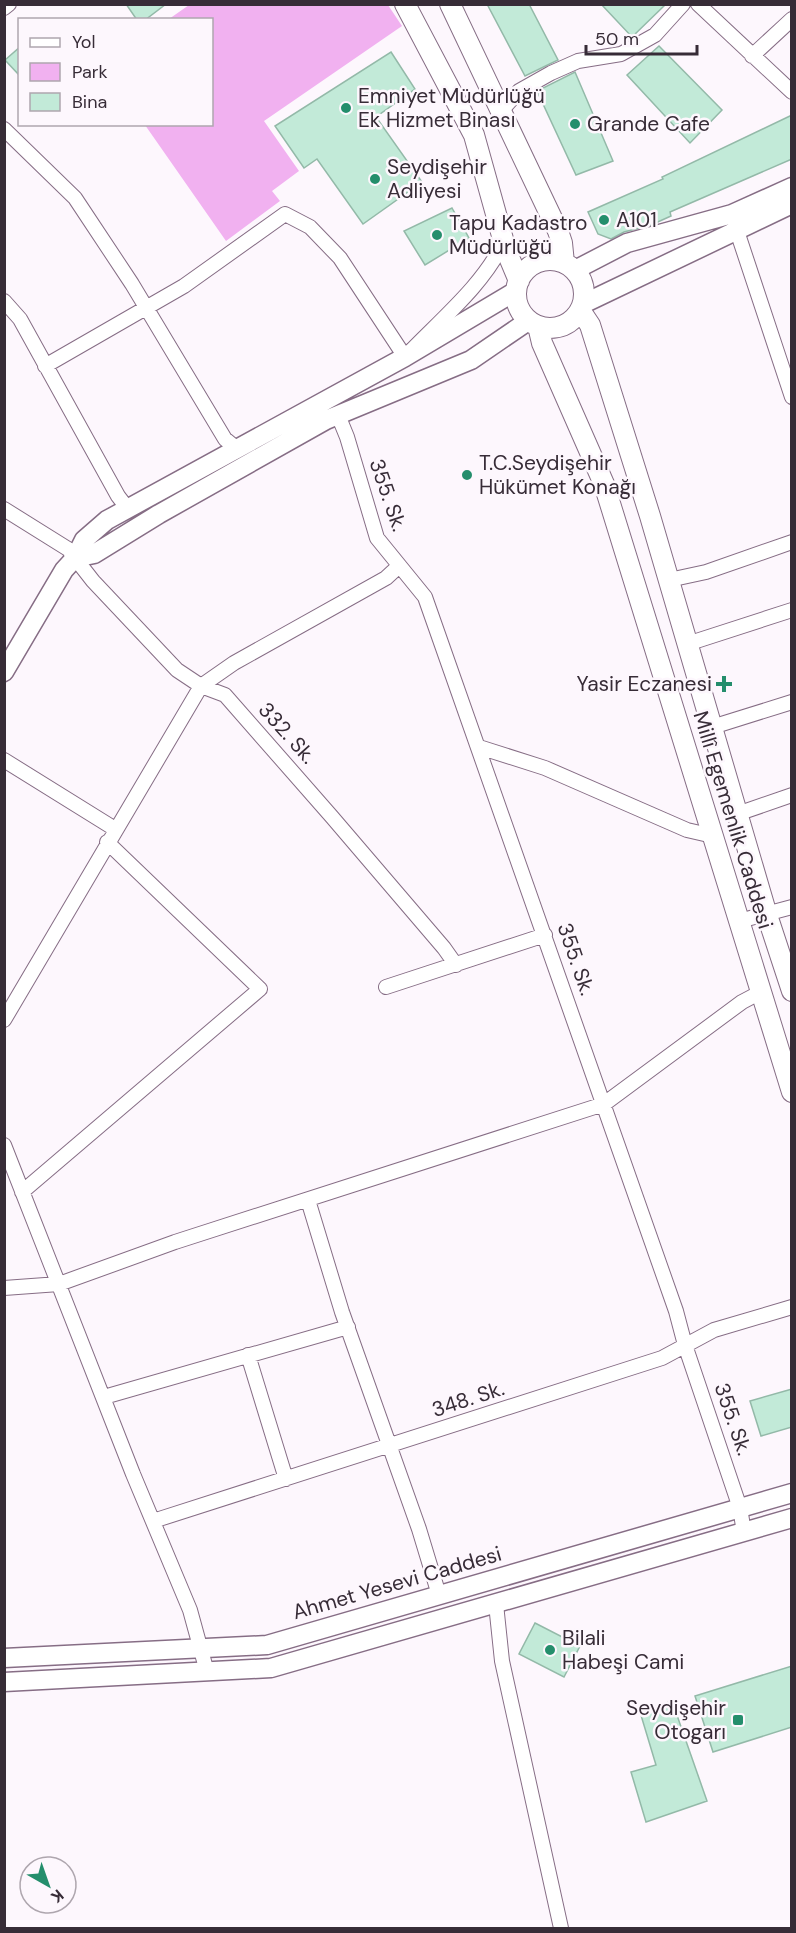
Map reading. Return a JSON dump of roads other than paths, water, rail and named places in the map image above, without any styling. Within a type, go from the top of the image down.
[{"type":"main road","points":[[405,4],[474,135],[517,286],[517,302],[521,312],[533,323],[549,328],[560,327],[570,322],[582,307],[583,286],[569,267],[558,231],[450,4]]},
{"type":"main road","points":[[517,286],[524,273],[540,262],[549,260],[569,267]]},
{"type":"main road","name":"Millî Egemenlik Caddesi","points":[[582,307],[590,325],[669,580],[767,915],[792,991]]},
{"type":"main road","name":"Millî Egemenlik Caddesi","points":[[533,323],[604,484],[792,1092]]},
{"type":"street","points":[[4,8],[9,4]]},
{"type":"street","points":[[501,111],[519,91],[551,73],[578,61],[621,54],[655,35],[683,4]]},
{"type":"street","points":[[698,4],[792,92]]},
{"type":"street","points":[[752,56],[792,19]]},
{"type":"street","points":[[4,129],[75,198],[147,307],[225,439],[237,449]]},
{"type":"street","points":[[569,267],[627,243],[732,214],[792,187]]},
{"type":"street","points":[[582,307],[736,228],[792,204]]},
{"type":"street","points":[[45,366],[184,286],[285,214],[310,227],[340,258],[405,357]]},
{"type":"street","points":[[736,228],[792,397]]},
{"type":"street","points":[[405,357],[452,311],[495,261],[504,241]]},
{"type":"street","points":[[4,672],[64,570],[71,554],[108,520],[405,357],[517,286]]},
{"type":"street","points":[[4,302],[20,319],[118,496],[128,508]]},
{"type":"street","points":[[71,554],[94,554],[338,415],[471,360],[533,323]]},
{"type":"street","name":"355. Sk.","points":[[338,415],[347,437],[377,538],[425,597],[676,1311],[685,1345],[740,1508],[744,1532]]},
{"type":"street","name":"332. Sk.","points":[[4,509],[71,554],[177,670],[201,686],[225,695],[333,817],[456,965]]},
{"type":"street","points":[[669,580],[706,572],[792,542]]},
{"type":"street","points":[[4,1020],[201,686],[234,663],[386,578],[399,566]]},
{"type":"street","points":[[687,644],[792,610]]},
{"type":"street","points":[[712,727],[792,702]]},
{"type":"street","points":[[479,747],[545,768],[687,830],[713,836]]},
{"type":"street","points":[[4,760],[115,829]]},
{"type":"street","points":[[738,814],[792,795]]},
{"type":"street","points":[[22,1192],[260,989],[107,842]]},
{"type":"street","points":[[739,921],[792,907]]},
{"type":"street","points":[[386,987],[545,935]]},
{"type":"street","points":[[4,1288],[59,1284],[175,1242],[604,1104],[742,1002],[761,992]]},
{"type":"street","points":[[4,1145],[9,1170],[22,1192],[190,1610],[207,1672]]},
{"type":"street","points":[[308,1200],[439,1595]]},
{"type":"street","name":"348. Sk.","points":[[153,1521],[662,1358],[714,1330],[792,1307]]},
{"type":"street","points":[[104,1397],[348,1326]]},
{"type":"street","points":[[248,1355],[286,1479]]},
{"type":"street","name":"Ahmet Yesevi Caddesi","points":[[4,1658],[267,1645],[792,1493]]},
{"type":"street","points":[[4,1682],[271,1668],[792,1518]]},
{"type":"street","points":[[496,1604],[502,1661],[561,1929]]},
{"type":"place","name":"Emniyet Müdürlüğü Ek Hizmet Binası","points":[[346,108]]},
{"type":"place","name":"Grande Cafe","points":[[575,124]]},
{"type":"place","name":"Seydişehir Adliyesi","points":[[375,179]]},
{"type":"place","name":"A101","points":[[604,220]]},
{"type":"place","name":"Tapu Kadastro Müdürlüğü","points":[[437,235]]},
{"type":"place","name":"T.C.Seydişehir Hükümet Konağı","points":[[467,475]]},
{"type":"place","name":"Yasir Eczanesi","points":[[724,684]]},
{"type":"place","name":"Bilali Habeşi Cami","points":[[550,1650]]},
{"type":"place","name":"Seydişehir Otogarı","points":[[738,1720]]}]
